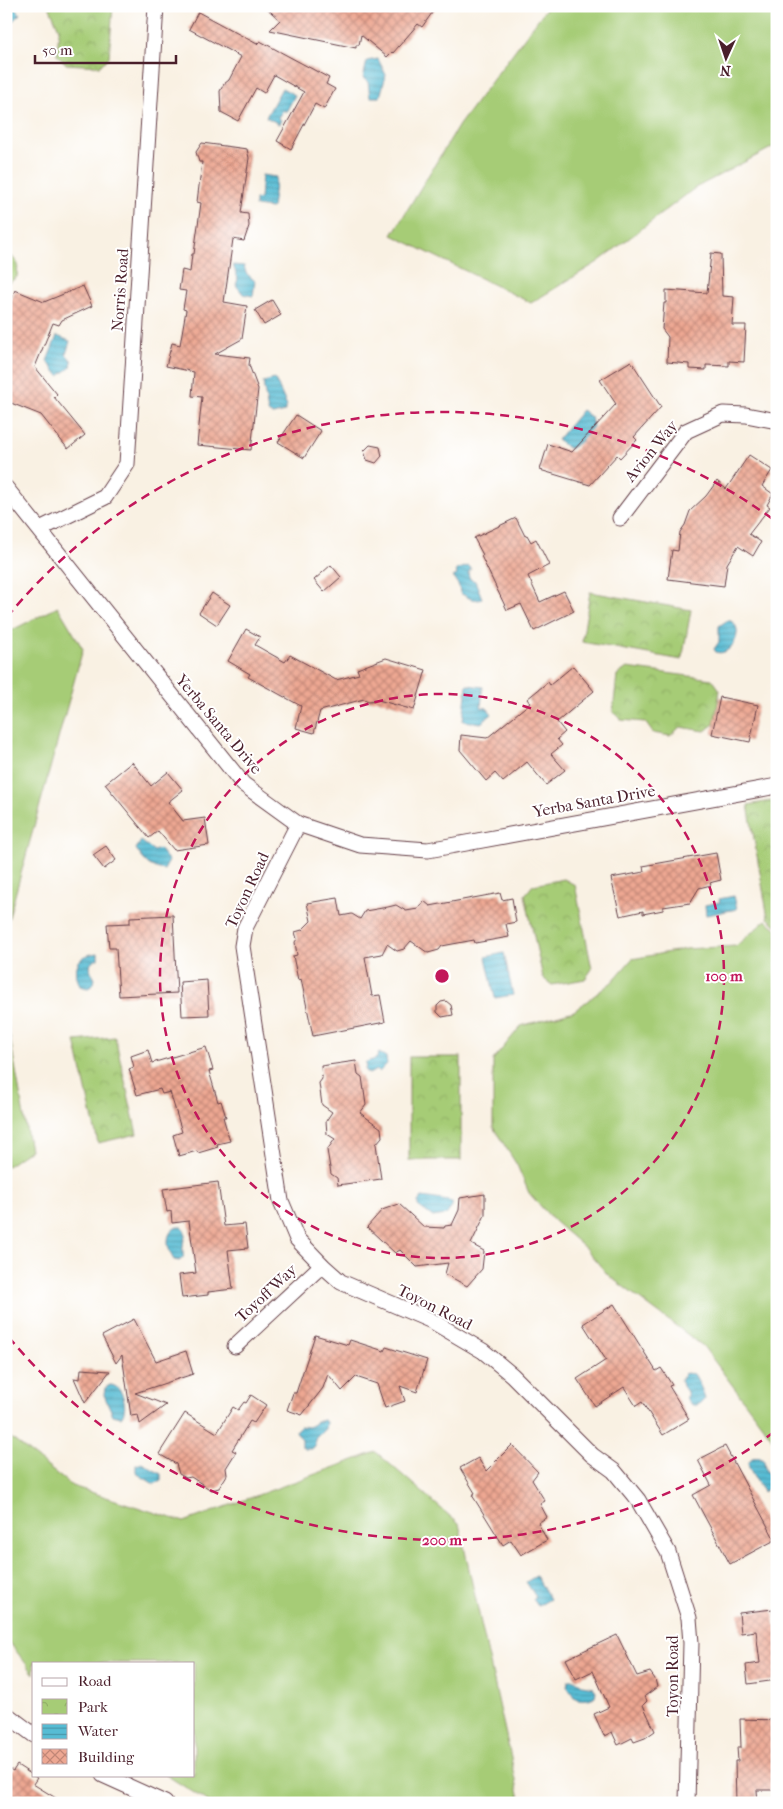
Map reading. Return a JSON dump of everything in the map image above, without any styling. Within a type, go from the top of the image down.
[{"type":"street","name":"Norris Road","points":[[40,529],[104,497],[127,464],[156,6]]},
{"type":"street","name":"Avion Way","points":[[620,518],[686,431],[724,414],[746,415],[777,421]]},
{"type":"street","name":"Yerba Santa Drive","points":[[6,488],[243,784],[298,824],[360,845],[428,850],[777,786]]},
{"type":"street","name":"Toyon Road","points":[[298,824],[245,928],[242,946],[280,1201],[297,1239],[341,1282],[432,1321],[483,1352],[512,1375],[592,1455],[614,1471],[638,1500],[668,1552],[689,1618],[691,1643],[687,1803]]},
{"type":"street","name":"Toyoff Way","points":[[235,1346],[322,1265]]},
{"type":"street","points":[[6,1714],[32,1734]]},
{"type":"street","points":[[105,1776],[165,1803]]},
{"type":"green space","points":[[49,6],[113,6],[109,57],[100,66],[66,64],[57,55],[59,29]]},
{"type":"green space","points":[[548,6],[777,6],[777,145],[695,188],[598,262],[531,303],[392,235],[459,125]]},
{"type":"green space","points":[[6,249],[18,264],[17,277],[6,285]]},
{"type":"green space","points":[[590,592],[691,610],[682,660],[582,642]]},
{"type":"green space","points":[[58,607],[83,649],[6,928],[6,633]]},
{"type":"green space","points":[[627,668],[712,679],[720,690],[714,724],[705,731],[680,727],[670,736],[653,733],[645,722],[621,720],[613,712],[617,675]]},
{"type":"green space","points":[[777,800],[777,926],[768,918],[748,805]]},
{"type":"green space","points":[[564,879],[575,885],[592,969],[585,979],[552,985],[543,978],[525,895],[533,885]]},
{"type":"green space","points":[[766,920],[777,929],[777,1445],[703,1346],[609,1276],[585,1248],[554,1221],[529,1193],[517,1165],[493,1127],[493,1060],[521,1026],[574,1011],[612,982],[632,959],[686,949],[736,946]]},
{"type":"green space","points":[[6,1015],[30,1150],[6,1167]]},
{"type":"green space","points":[[115,1037],[137,1134],[98,1143],[75,1041]]},
{"type":"green space","points":[[409,1057],[461,1057],[461,1160],[409,1160]]},
{"type":"green space","points":[[6,1434],[72,1486],[184,1522],[376,1452],[459,1524],[521,1803],[210,1803],[168,1776],[195,1776],[195,1662],[32,1662],[32,1671],[6,1638]]},
{"type":"water","points":[[6,6],[13,6],[20,14],[10,24],[6,20]]},
{"type":"water","points":[[378,59],[386,75],[380,97],[370,97],[368,82],[363,78],[367,61]]},
{"type":"water","points":[[282,88],[295,95],[286,112],[283,110],[278,118],[281,120],[279,124],[266,117]]},
{"type":"water","points":[[262,175],[276,177],[272,208],[255,206],[255,200],[260,199]]},
{"type":"water","points":[[233,265],[244,266],[246,273],[255,281],[253,296],[243,294],[236,285],[238,279]]},
{"type":"water","points":[[57,336],[70,341],[66,354],[72,361],[71,367],[59,376],[47,361]]},
{"type":"water","points":[[275,379],[287,406],[284,412],[273,415],[268,412],[263,382]]},
{"type":"water","points":[[582,410],[591,417],[593,427],[580,442],[570,449],[557,440]]},
{"type":"water","points":[[468,566],[471,568],[468,574],[470,579],[475,581],[482,598],[480,600],[471,599],[460,593],[459,586],[453,577],[457,575],[456,570]]},
{"type":"water","points":[[728,620],[734,623],[737,628],[735,640],[727,650],[722,653],[716,652],[714,649],[719,642],[719,626]]},
{"type":"water","points":[[467,685],[483,687],[481,707],[487,708],[492,714],[481,723],[463,721]]},
{"type":"water","points":[[141,841],[154,851],[159,849],[169,861],[164,870],[150,865],[142,857],[136,849]]},
{"type":"water","points":[[734,896],[737,909],[706,915],[705,905],[720,902],[719,899]]},
{"type":"water","points":[[98,953],[98,959],[90,965],[95,979],[93,985],[88,988],[80,986],[76,973],[78,963],[85,956]]},
{"type":"water","points":[[504,953],[513,995],[495,998],[486,957]]},
{"type":"water","points":[[379,1053],[386,1057],[387,1064],[379,1072],[376,1070],[369,1074],[365,1071],[366,1062],[376,1059]]},
{"type":"water","points":[[422,1197],[449,1201],[452,1203],[452,1207],[446,1215],[433,1217],[418,1206],[418,1202]]},
{"type":"water","points":[[177,1227],[182,1227],[185,1234],[183,1258],[179,1261],[174,1260],[168,1246],[168,1237]]},
{"type":"water","points":[[685,1373],[694,1374],[698,1381],[705,1398],[700,1404],[692,1405],[688,1401],[687,1392],[680,1381]]},
{"type":"water","points":[[110,1385],[118,1389],[123,1398],[124,1409],[121,1417],[113,1415],[104,1395],[105,1388]]},
{"type":"water","points":[[323,1419],[326,1422],[325,1429],[315,1438],[315,1446],[312,1449],[302,1447],[302,1439],[296,1430],[300,1426],[308,1427],[316,1421]]},
{"type":"water","points":[[759,1457],[764,1461],[765,1469],[774,1485],[763,1492],[748,1464],[752,1458]]},
{"type":"water","points":[[142,1463],[161,1474],[161,1481],[154,1484],[136,1473],[136,1465]]},
{"type":"water","points":[[536,1576],[550,1599],[538,1606],[533,1599],[536,1597],[526,1582]]},
{"type":"water","points":[[573,1679],[582,1685],[593,1687],[596,1691],[595,1696],[585,1700],[574,1697],[567,1686],[568,1681]]},
{"type":"building","points":[[264,6],[437,6],[422,27],[418,24],[393,53],[387,57],[361,35],[359,45],[356,45],[356,48],[270,30],[280,20]]},
{"type":"building","points":[[198,12],[257,44],[260,41],[329,78],[326,84],[335,89],[324,109],[315,104],[291,149],[277,141],[304,92],[274,75],[264,93],[256,88],[238,121],[221,112],[220,91],[229,80],[241,57],[189,29]]},
{"type":"building","points":[[202,143],[247,149],[249,158],[241,213],[248,214],[249,226],[244,241],[233,239],[224,302],[247,306],[242,339],[215,354],[250,358],[249,365],[258,389],[251,450],[197,445],[202,397],[192,396],[194,372],[166,366],[172,343],[180,345],[186,310],[183,309],[186,291],[179,290],[182,270],[190,272],[192,254],[194,254],[201,203],[197,202],[202,162],[199,162],[196,152]]},
{"type":"building","points":[[711,253],[721,254],[722,296],[734,297],[732,325],[746,325],[744,362],[729,361],[729,366],[706,365],[706,370],[689,369],[689,364],[667,362],[668,337],[662,329],[666,290],[707,293]]},
{"type":"building","points":[[83,286],[92,306],[62,320],[59,325],[53,323],[35,367],[57,394],[54,397],[85,435],[68,449],[41,415],[6,401],[6,312],[15,290],[44,302]]},
{"type":"building","points":[[272,300],[281,315],[264,325],[255,310]]},
{"type":"building","points":[[631,361],[661,407],[634,437],[637,440],[620,458],[617,455],[590,485],[540,470],[548,444],[572,452],[616,404],[600,380]]},
{"type":"building","points":[[296,415],[321,431],[304,458],[278,442]]},
{"type":"building","points":[[370,445],[380,447],[382,456],[376,463],[367,460],[364,451]]},
{"type":"building","points":[[749,455],[772,470],[762,486],[773,494],[767,505],[770,507],[749,534],[761,542],[753,556],[738,546],[727,564],[724,586],[668,579],[672,550],[678,551],[680,532],[685,525],[690,511],[706,496],[717,481],[726,489]]},
{"type":"building","points":[[516,518],[525,536],[527,535],[531,542],[536,539],[549,565],[528,576],[540,602],[564,591],[574,611],[534,631],[521,604],[507,610],[474,538]]},
{"type":"building","points":[[331,565],[341,577],[324,592],[314,580]]},
{"type":"building","points":[[212,593],[230,605],[217,625],[199,613]]},
{"type":"building","points":[[246,629],[260,637],[255,645],[285,662],[290,655],[336,680],[359,674],[357,669],[386,658],[426,670],[414,710],[378,700],[368,701],[364,699],[320,711],[314,733],[296,728],[301,706],[248,677],[250,674],[228,661]]},
{"type":"building","points":[[573,666],[594,691],[557,722],[565,732],[557,739],[562,745],[551,754],[565,770],[546,785],[527,762],[503,782],[495,773],[486,781],[460,750],[461,735],[487,738],[530,703],[527,699],[548,682],[550,685]]},
{"type":"building","points":[[720,697],[758,705],[750,742],[712,734]]},
{"type":"building","points":[[132,762],[151,786],[168,772],[183,790],[168,802],[183,821],[205,818],[209,845],[174,850],[158,831],[149,838],[105,784]]},
{"type":"building","points":[[106,846],[116,860],[104,869],[93,855]]},
{"type":"building","points":[[716,853],[721,880],[699,888],[690,903],[663,907],[663,910],[643,914],[643,911],[620,916],[611,878],[644,872],[643,866]]},
{"type":"building","points":[[500,893],[502,900],[512,898],[516,922],[506,924],[509,937],[475,943],[474,940],[442,946],[439,950],[428,953],[411,941],[404,949],[397,951],[387,944],[382,954],[365,957],[372,996],[380,995],[385,1022],[313,1036],[301,979],[298,980],[293,956],[297,955],[295,932],[302,930],[311,921],[307,903],[338,898],[341,916],[352,914],[360,919],[365,911],[396,905],[406,911],[418,909],[424,901],[430,906]]},
{"type":"building","points":[[173,915],[177,993],[119,996],[116,948],[109,948],[107,924],[130,923],[130,917]]},
{"type":"building","points":[[207,980],[209,1015],[182,1016],[180,982]]},
{"type":"building","points":[[446,1001],[451,1005],[453,1015],[442,1017],[437,1012],[437,1006],[441,1002]]},
{"type":"building","points":[[206,1047],[213,1070],[209,1071],[218,1102],[221,1101],[226,1117],[223,1117],[230,1141],[217,1144],[218,1147],[198,1153],[197,1151],[179,1156],[173,1135],[182,1132],[170,1092],[162,1094],[160,1089],[137,1095],[129,1069],[134,1067],[131,1056],[148,1050],[152,1063]]},
{"type":"building","points":[[356,1061],[358,1074],[362,1077],[366,1105],[360,1113],[381,1128],[382,1137],[376,1144],[381,1179],[338,1185],[337,1178],[331,1174],[327,1150],[335,1139],[327,1134],[326,1121],[332,1112],[322,1105],[319,1083],[322,1079],[321,1066]]},
{"type":"building","points":[[218,1182],[224,1226],[245,1224],[248,1248],[228,1250],[233,1289],[208,1292],[208,1295],[182,1298],[179,1275],[196,1273],[189,1221],[172,1223],[171,1211],[167,1212],[163,1189]]},
{"type":"building","points":[[485,1194],[485,1215],[471,1244],[484,1251],[482,1269],[467,1286],[445,1274],[448,1263],[417,1267],[400,1250],[395,1253],[367,1227],[382,1210],[399,1204],[424,1227],[444,1228],[445,1226],[452,1225],[459,1210],[460,1198]]},
{"type":"building","points":[[614,1304],[656,1371],[661,1368],[672,1385],[669,1386],[689,1419],[663,1435],[642,1402],[636,1406],[624,1387],[595,1406],[577,1379],[606,1360],[583,1324]]},
{"type":"building","points":[[134,1319],[156,1361],[186,1351],[193,1374],[135,1393],[166,1405],[140,1424],[138,1415],[131,1416],[122,1355],[116,1363],[102,1336]]},
{"type":"building","points":[[315,1335],[348,1345],[350,1340],[384,1351],[386,1347],[427,1360],[417,1392],[400,1386],[405,1401],[385,1408],[377,1384],[356,1377],[342,1391],[328,1374],[323,1388],[302,1415],[287,1410],[293,1393],[296,1393]]},
{"type":"building","points":[[81,1369],[110,1371],[85,1403],[74,1378],[80,1379]]},
{"type":"building","points":[[251,1395],[266,1405],[254,1423],[250,1421],[232,1450],[236,1452],[226,1468],[227,1475],[219,1488],[211,1490],[191,1477],[186,1478],[179,1474],[176,1464],[159,1454],[185,1413],[217,1433],[233,1407],[238,1410]]},
{"type":"building","points":[[512,1445],[538,1472],[532,1480],[545,1501],[540,1504],[547,1517],[538,1523],[547,1540],[521,1555],[511,1540],[503,1545],[472,1495],[475,1493],[460,1468],[478,1458],[486,1471]]},
{"type":"building","points":[[725,1446],[775,1540],[730,1564],[693,1495],[711,1485],[698,1460]]},
{"type":"building","points":[[773,1609],[774,1626],[777,1626],[777,1680],[748,1684],[746,1665],[760,1663],[756,1631],[741,1633],[739,1613]]},
{"type":"building","points":[[617,1635],[637,1676],[650,1672],[655,1679],[657,1687],[645,1696],[647,1701],[643,1705],[655,1731],[645,1738],[634,1742],[632,1738],[618,1745],[612,1732],[604,1736],[594,1714],[609,1707],[593,1671],[576,1679],[566,1659]]},
{"type":"building","points":[[740,1719],[777,1720],[777,1790],[757,1790],[758,1803],[736,1803],[735,1761],[738,1761],[737,1747],[741,1747]]},
{"type":"building","points":[[17,1765],[37,1778],[33,1784],[64,1803],[6,1803],[6,1767],[13,1771]]}]
